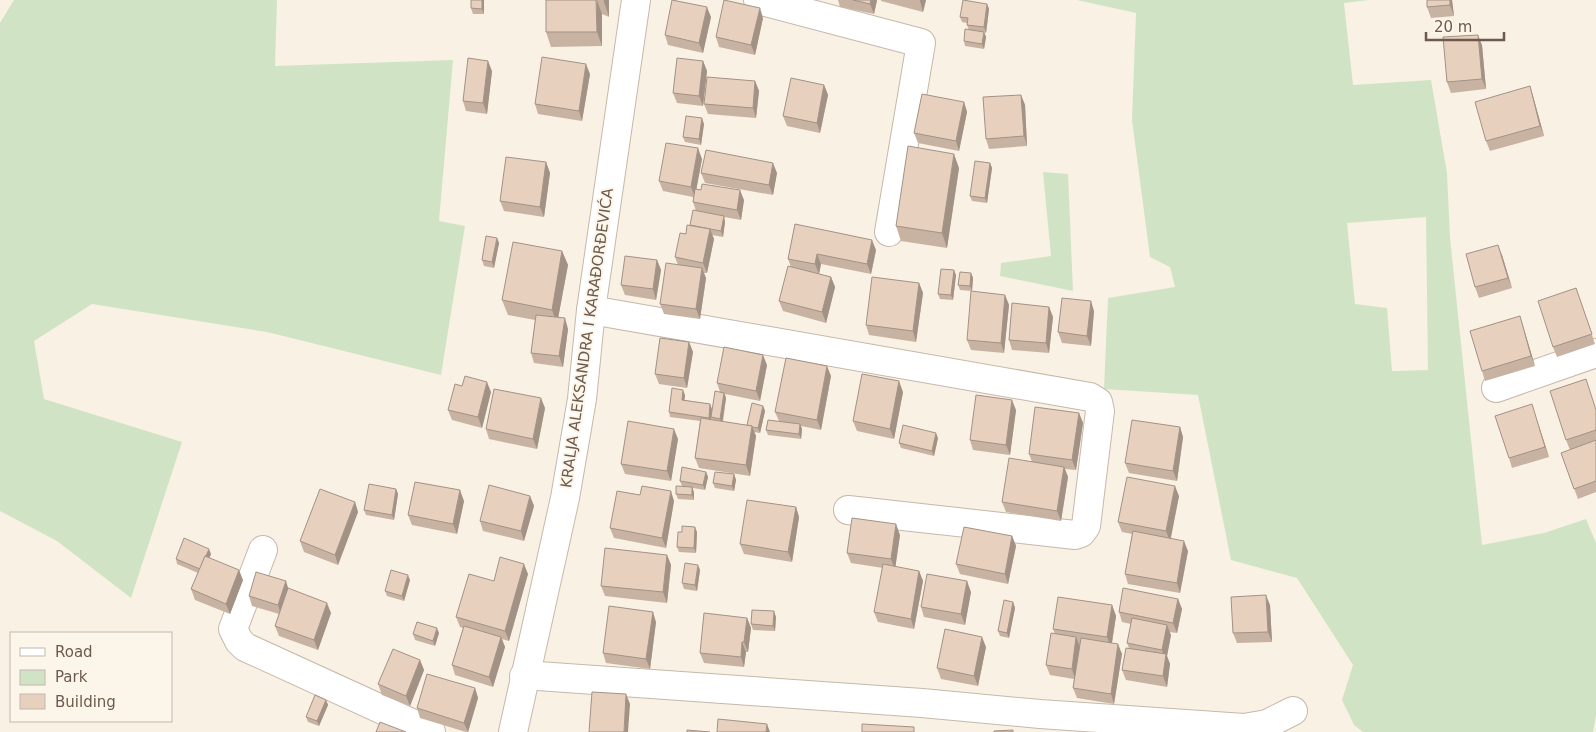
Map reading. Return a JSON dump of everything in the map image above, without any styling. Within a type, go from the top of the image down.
[{"type":"street","name":"KRALJA ALEKSANDRA I KARAĐORĐEVIĆA","points":[[512,732],[565,498],[582,399],[591,310],[636,0]]},
{"type":"street","points":[[758,0],[922,44],[890,232]]},
{"type":"street","points":[[591,310],[1090,397],[1098,402],[1100,411],[1086,526],[1082,533],[1075,535],[848,510]]},
{"type":"street","points":[[1496,388],[1596,353]]},
{"type":"street","points":[[263,550],[233,629],[239,641],[245,647],[431,732]]},
{"type":"street","points":[[524,676],[922,703],[1040,714],[1244,728],[1267,724],[1293,711]]},
{"type":"green space","points":[[14,0],[277,0],[275,66],[453,60],[439,221],[465,226],[441,375],[267,332],[92,304],[34,341],[44,399],[182,442],[131,598],[57,541],[0,511],[0,23]]},
{"type":"green space","points":[[1077,0],[1369,0],[1344,3],[1353,85],[1431,80],[1447,173],[1450,238],[1482,545],[1544,533],[1586,519],[1596,543],[1596,715],[1593,732],[1363,732],[1354,725],[1342,700],[1353,665],[1297,578],[1231,560],[1198,395],[1104,389],[1108,298],[1175,287],[1170,267],[1150,257],[1132,120],[1136,13]],"holes":[[[1426,217],[1428,370],[1392,371],[1387,308],[1355,304],[1347,223]]]},
{"type":"green space","points":[[1043,172],[1068,174],[1073,291],[1000,276],[1001,263],[1051,256]]},
{"type":"building","points":[[471,0],[482,0],[482,9],[471,8]]},
{"type":"building","points":[[546,0],[596,0],[597,32],[546,32]]},
{"type":"building","points":[[672,0],[707,7],[699,43],[665,35]]},
{"type":"building","points":[[724,0],[760,8],[751,45],[716,37]]},
{"type":"building","points":[[853,0],[871,0],[870,4]]},
{"type":"building","points":[[963,0],[987,4],[984,27],[967,25],[968,18],[960,17]]},
{"type":"building","points":[[1427,0],[1450,0],[1450,5],[1427,7]]},
{"type":"building","points":[[965,29],[984,32],[982,44],[964,41]]},
{"type":"building","points":[[1478,35],[1482,79],[1447,82],[1443,37]]},
{"type":"building","points":[[542,57],[586,64],[579,111],[535,104]]},
{"type":"building","points":[[468,58],[488,61],[483,103],[463,101]]},
{"type":"building","points":[[677,58],[703,61],[699,96],[673,93]]},
{"type":"building","points":[[707,77],[755,81],[753,108],[704,104]]},
{"type":"building","points":[[791,78],[824,85],[817,123],[783,116]]},
{"type":"building","points":[[1530,86],[1540,126],[1486,141],[1475,102]]},
{"type":"building","points":[[922,94],[964,102],[956,141],[914,133]]},
{"type":"building","points":[[1021,95],[1024,136],[986,139],[983,97]]},
{"type":"building","points":[[686,116],[702,118],[699,139],[683,137]]},
{"type":"building","points":[[666,143],[698,148],[691,187],[659,181]]},
{"type":"building","points":[[908,146],[954,154],[942,233],[896,226]]},
{"type":"building","points":[[706,150],[773,163],[769,185],[701,173]]},
{"type":"building","points":[[506,157],[546,162],[540,207],[500,201]]},
{"type":"building","points":[[975,161],[990,163],[985,198],[970,196]]},
{"type":"building","points":[[702,184],[740,190],[737,210],[693,202],[695,189],[701,190]]},
{"type":"building","points":[[693,210],[724,216],[721,231],[690,225]]},
{"type":"building","points":[[795,224],[872,240],[867,264],[817,254],[815,264],[788,259]]},
{"type":"building","points":[[687,225],[710,229],[703,263],[675,257],[680,233],[686,234]]},
{"type":"building","points":[[486,236],[497,238],[492,262],[482,260]]},
{"type":"building","points":[[513,242],[562,251],[552,310],[502,300]]},
{"type":"building","points":[[1498,245],[1508,278],[1475,287],[1466,254]]},
{"type":"building","points":[[625,256],[657,260],[653,289],[621,285]]},
{"type":"building","points":[[666,263],[702,268],[696,309],[660,304]]},
{"type":"building","points":[[788,266],[831,277],[822,312],[779,301]]},
{"type":"building","points":[[941,269],[954,270],[951,295],[938,294]]},
{"type":"building","points":[[960,272],[971,273],[970,286],[958,285]]},
{"type":"building","points":[[872,277],[919,283],[913,331],[866,325]]},
{"type":"building","points":[[1576,288],[1592,334],[1553,347],[1538,301]]},
{"type":"building","points":[[971,291],[1005,295],[1001,343],[967,340]]},
{"type":"building","points":[[1062,298],[1091,301],[1087,336],[1058,332]]},
{"type":"building","points":[[1012,303],[1049,307],[1046,343],[1009,340]]},
{"type":"building","points":[[536,315],[565,318],[559,356],[531,353]]},
{"type":"building","points":[[1520,316],[1531,356],[1482,371],[1470,331]]},
{"type":"building","points":[[660,338],[689,342],[684,378],[655,374]]},
{"type":"building","points":[[724,347],[763,355],[756,391],[717,383]]},
{"type":"building","points":[[786,358],[827,366],[817,420],[775,412]]},
{"type":"building","points":[[862,374],[899,381],[890,429],[853,421]]},
{"type":"building","points":[[465,376],[487,382],[478,417],[448,410],[455,384],[462,386]]},
{"type":"building","points":[[1586,379],[1596,410],[1596,430],[1566,440],[1550,391]]},
{"type":"building","points":[[672,388],[683,390],[682,400],[710,404],[709,418],[669,412]]},
{"type":"building","points":[[494,389],[541,398],[533,439],[486,429]]},
{"type":"building","points":[[715,391],[724,393],[720,419],[711,417]]},
{"type":"building","points":[[976,395],[1012,400],[1006,445],[970,440]]},
{"type":"building","points":[[752,403],[763,406],[758,428],[747,425]]},
{"type":"building","points":[[1532,404],[1545,447],[1509,458],[1495,416]]},
{"type":"building","points":[[1035,407],[1079,413],[1072,460],[1029,454]]},
{"type":"building","points":[[701,418],[752,426],[746,465],[695,458]]},
{"type":"building","points":[[768,420],[800,424],[799,434],[766,430]]},
{"type":"building","points":[[1132,420],[1180,427],[1173,471],[1125,463]]},
{"type":"building","points":[[628,421],[674,429],[667,471],[621,464]]},
{"type":"building","points":[[903,425],[936,433],[932,451],[899,443]]},
{"type":"building","points":[[1596,440],[1596,481],[1574,489],[1561,453]]},
{"type":"building","points":[[1009,458],[1064,467],[1057,511],[1002,502]]},
{"type":"building","points":[[682,467],[706,472],[703,485],[680,481]]},
{"type":"building","points":[[715,472],[734,474],[732,486],[713,483]]},
{"type":"building","points":[[1127,477],[1175,486],[1166,531],[1118,522]]},
{"type":"building","points":[[415,482],[460,490],[453,524],[408,515]]},
{"type":"building","points":[[369,484],[396,489],[392,515],[364,510]]},
{"type":"building","points":[[489,485],[530,496],[521,531],[480,521]]},
{"type":"building","points":[[642,486],[671,491],[662,538],[610,528],[617,491],[640,495]]},
{"type":"building","points":[[676,486],[692,487],[692,495],[676,494]]},
{"type":"building","points":[[320,489],[355,502],[335,555],[300,541]]},
{"type":"building","points":[[747,500],[796,507],[788,552],[740,544]]},
{"type":"building","points":[[852,518],[896,524],[891,559],[847,553]]},
{"type":"building","points":[[682,526],[695,527],[694,548],[677,547],[678,532],[682,532]]},
{"type":"building","points":[[964,527],[1012,536],[1005,574],[956,564]]},
{"type":"building","points":[[1133,531],[1184,541],[1177,583],[1125,574]]},
{"type":"building","points":[[184,538],[209,549],[200,569],[176,559]]},
{"type":"building","points":[[605,548],[667,555],[663,592],[601,586]]},
{"type":"building","points":[[205,556],[239,570],[226,604],[191,589]]},
{"type":"building","points":[[500,557],[524,564],[505,631],[456,617],[469,574],[494,581]]},
{"type":"building","points":[[685,563],[698,565],[695,585],[682,583]]},
{"type":"building","points":[[883,564],[919,571],[911,619],[874,612]]},
{"type":"building","points":[[391,570],[408,575],[402,596],[385,591]]},
{"type":"building","points":[[256,572],[286,581],[278,605],[249,596]]},
{"type":"building","points":[[927,574],[967,581],[961,614],[921,607]]},
{"type":"building","points":[[288,588],[327,603],[314,640],[275,626]]},
{"type":"building","points":[[1123,588],[1178,599],[1173,623],[1119,612]]},
{"type":"building","points":[[1266,595],[1268,632],[1233,633],[1231,597]]},
{"type":"building","points":[[1058,597],[1112,605],[1107,637],[1053,629]]},
{"type":"building","points":[[1004,600],[1013,602],[1007,633],[998,631]]},
{"type":"building","points":[[609,606],[653,612],[646,659],[603,653]]},
{"type":"building","points":[[752,610],[774,611],[773,626],[751,624]]},
{"type":"building","points":[[704,613],[747,618],[741,657],[700,653]]},
{"type":"building","points":[[1132,618],[1167,625],[1162,650],[1127,643]]},
{"type":"building","points":[[417,622],[437,628],[433,641],[413,634]]},
{"type":"building","points":[[464,626],[501,637],[489,677],[452,665]]},
{"type":"building","points":[[945,629],[982,637],[974,676],[937,668]]},
{"type":"building","points":[[1051,633],[1076,637],[1072,669],[1046,665]]},
{"type":"building","points":[[1081,638],[1118,644],[1111,694],[1073,688]]},
{"type":"building","points":[[1126,648],[1166,654],[1163,676],[1122,670]]},
{"type":"building","points":[[393,649],[420,660],[406,696],[378,684]]},
{"type":"building","points":[[427,674],[475,688],[464,723],[417,708]]},
{"type":"building","points":[[592,692],[626,694],[624,732],[589,732]]},
{"type":"building","points":[[315,695],[326,700],[317,721],[306,717]]},
{"type":"building","points":[[718,719],[767,724],[766,732],[717,732]]},
{"type":"building","points":[[380,722],[406,732],[376,732]]},
{"type":"building","points":[[862,724],[914,727],[914,732],[862,732]]},
{"type":"building","points":[[687,730],[710,732],[687,732]]},
{"type":"building","points":[[1013,730],[1013,732],[994,732],[994,731]]}]
